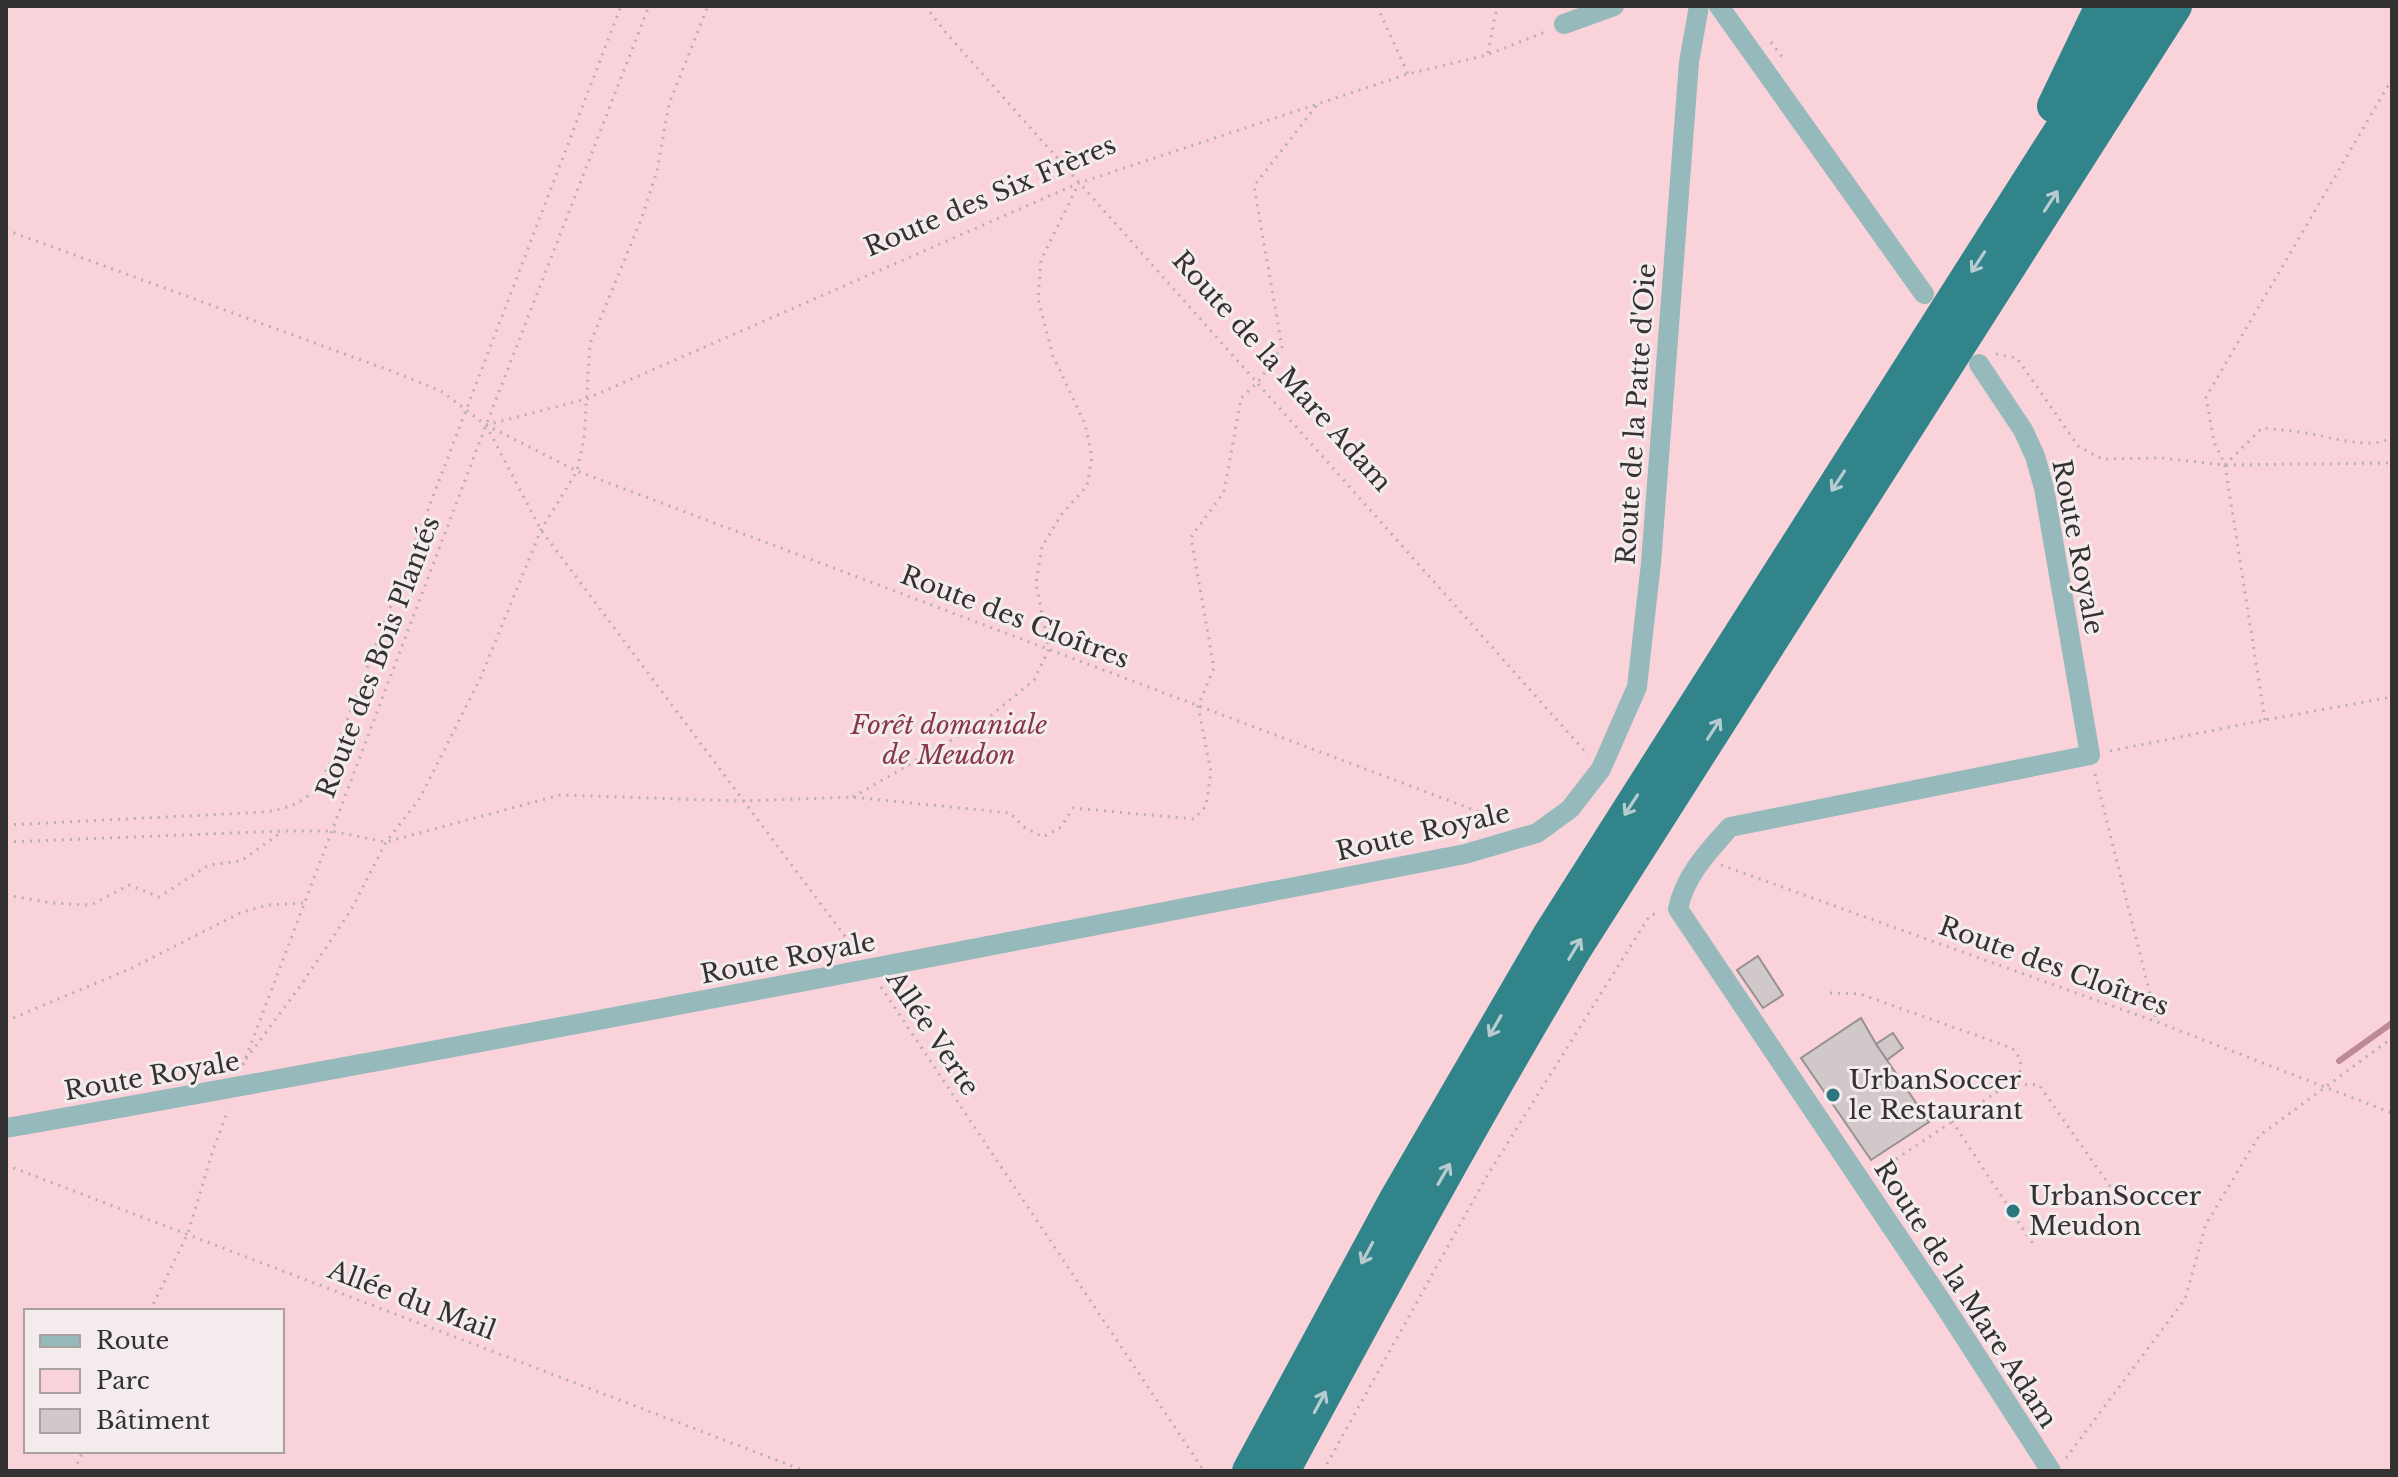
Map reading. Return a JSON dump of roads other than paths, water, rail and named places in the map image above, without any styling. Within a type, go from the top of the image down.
[{"type":"highway","points":[[2020,196],[2045,124],[2102,6]]},
{"type":"highway","points":[[1249,1471],[1395,1201],[1542,947],[2140,6]]},
{"type":"highway","points":[[1283,1471],[1423,1212],[1576,947],[2175,6]]},
{"type":"street","points":[[1564,24],[1614,6]]},
{"type":"street","name":"Route de la Patte d'Oie","points":[[1570,809],[1601,769],[1637,687],[1651,563],[1689,62],[1699,6]]},
{"type":"street","points":[[1719,6],[1924,294]]},
{"type":"street","name":"Route Royale","points":[[1678,909],[1682,890],[1702,858],[1730,827],[2090,755],[2044,488],[2035,456],[2023,430],[1979,364]]},
{"type":"street","name":"Route Royale","points":[[6,1128],[869,969],[1465,854],[1537,833],[1570,809]]},
{"type":"street","name":"Route de la Mare Adam","points":[[1678,909],[1942,1302],[2058,1465]]},
{"type":"waterway","points":[[2339,1061],[2392,1023]]},
{"type":"place","name":"UrbanSoccer le Restaurant","points":[[1833,1095]]},
{"type":"place","name":"UrbanSoccer Meudon","points":[[2013,1211]]},
{"type":"park label","name":"Forêt domaniale de Meudon","points":[[949,740]]}]
